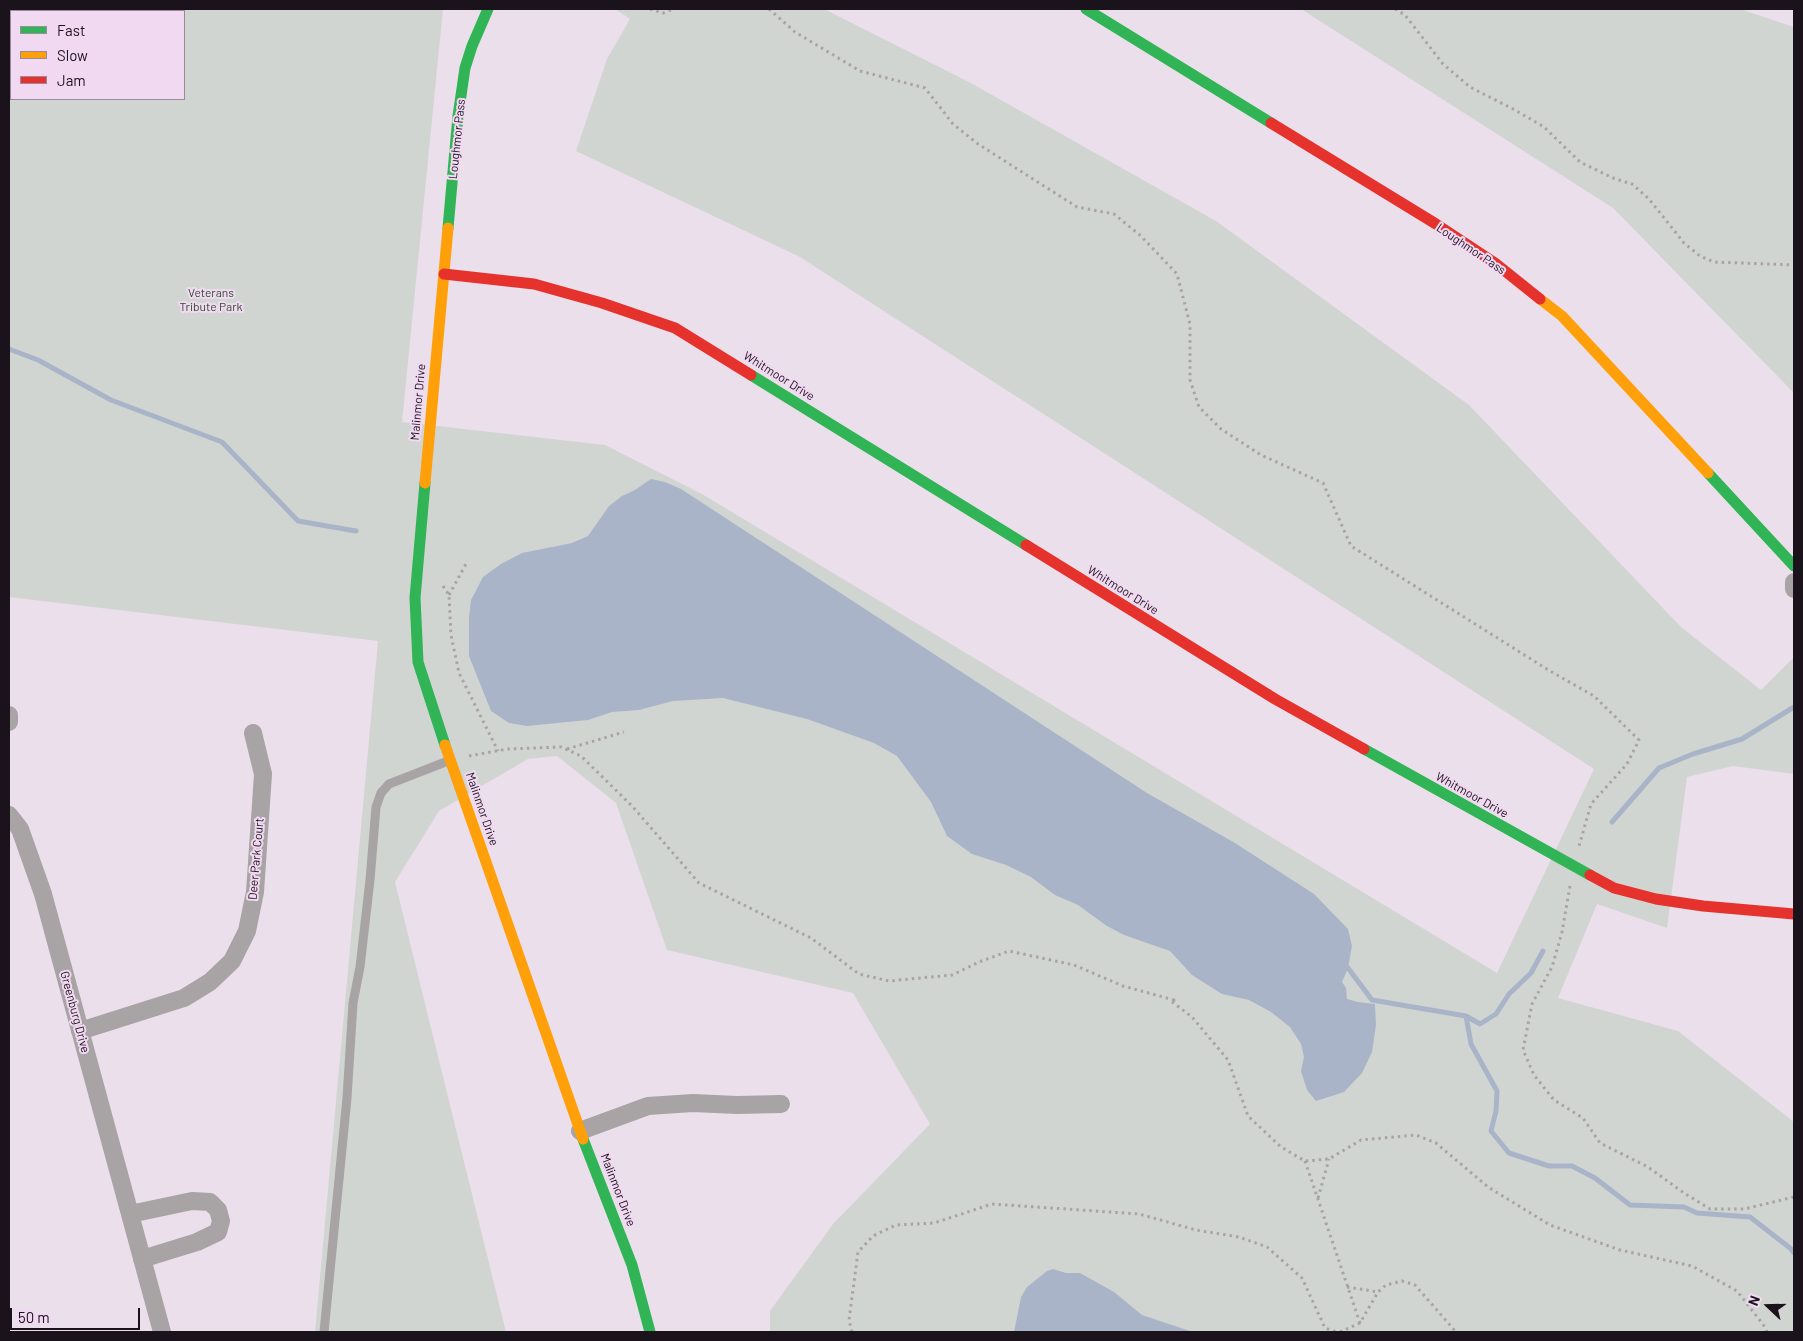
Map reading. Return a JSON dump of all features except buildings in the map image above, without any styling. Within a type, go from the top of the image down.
[{"type":"street","name":"Loughmor Pass","points":[[444,274],[458,116],[465,68],[488,9]]},
{"type":"street","name":"Loughmor Pass","points":[[1086,9],[1436,224],[1495,263],[1562,316],[1794,566]]},
{"type":"street","name":"Malinmor Drive","points":[[444,274],[415,598],[418,662],[450,760],[580,1131],[632,1265],[650,1332]]},
{"type":"street","name":"Whitmoor Drive","points":[[444,274],[534,284],[602,303],[675,328],[1275,699],[1510,832],[1614,888],[1656,899],[1703,906],[1794,914]]},
{"type":"street","points":[[1794,582],[1794,589]]},
{"type":"street","points":[[9,715],[9,722]]},
{"type":"street","name":"Deer Park Court","points":[[80,1032],[184,998],[210,982],[232,962],[247,931],[255,892],[263,774],[253,733]]},
{"type":"street","name":"Greenburg Drive","points":[[9,815],[20,829],[38,877],[162,1332]]},
{"type":"street","points":[[580,1131],[648,1106],[693,1102],[737,1105],[782,1104]]},
{"type":"street","points":[[130,1214],[192,1201],[210,1202],[218,1210],[222,1221],[218,1232],[197,1242],[142,1259]]},
{"type":"lane","points":[[324,1332],[347,1098],[353,1003],[360,967],[376,807],[381,793],[389,784],[450,760]]},
{"type":"path","points":[[650,9],[663,14],[673,9]]},
{"type":"path","points":[[769,9],[795,32],[860,71],[925,88],[953,124],[978,144],[1077,207],[1114,214],[1141,236],[1177,274],[1190,324],[1190,380],[1199,407],[1220,429],[1261,455],[1323,484],[1351,546],[1550,671],[1594,696],[1639,740],[1627,764],[1591,804],[1573,866],[1562,932],[1552,967],[1532,1004],[1523,1050],[1534,1075],[1554,1100],[1584,1118],[1600,1143],[1648,1167],[1710,1209],[1744,1208],[1794,1197]]},
{"type":"path","points":[[1395,9],[1405,15],[1443,64],[1470,87],[1544,127],[1580,162],[1613,178],[1632,184],[1649,199],[1684,243],[1700,256],[1714,262],[1794,264]]},
{"type":"path","points":[[449,595],[467,562]]},
{"type":"path","points":[[443,586],[449,595],[452,636],[459,673],[498,750]]},
{"type":"path","points":[[567,750],[624,732]]},
{"type":"path","points":[[450,760],[498,750],[561,747],[581,756],[632,806],[699,884],[811,938],[859,974],[889,981],[952,975],[978,962],[1009,951],[1074,965],[1123,986],[1174,1000],[1171,1001],[1192,1017],[1228,1060],[1248,1116],[1280,1147],[1305,1161],[1329,1159],[1361,1140],[1416,1135],[1436,1143],[1488,1188],[1550,1225],[1620,1250],[1692,1266],[1737,1291],[1767,1332]]},
{"type":"path","points":[[1318,1198],[1329,1159]]},
{"type":"path","points":[[1305,1161],[1360,1323]]},
{"type":"path","points":[[852,1332],[849,1320],[858,1252],[873,1236],[896,1225],[934,1223],[992,1204],[1140,1214],[1196,1230],[1239,1237],[1267,1247],[1302,1278],[1325,1328],[1338,1332],[1360,1323],[1378,1292],[1386,1285],[1402,1281],[1415,1285],[1456,1332]]},
{"type":"path","points":[[1348,1287],[1378,1292]]},
{"type":"green space","name":"Veterans Tribute Park","points":[[9,9],[443,9],[402,422],[605,445],[702,494],[1497,973],[1594,769],[800,257],[576,151],[607,59],[630,19],[615,9],[824,9],[969,82],[1216,221],[1469,405],[1681,627],[1761,690],[1794,657],[1794,774],[1733,766],[1687,777],[1667,928],[1597,904],[1558,998],[1678,1031],[1794,1122],[1794,1332],[770,1332],[770,1311],[833,1224],[930,1124],[853,993],[667,950],[616,803],[557,756],[528,759],[439,811],[395,882],[506,1332],[315,1332],[378,641],[9,597]]},
{"type":"green space","points":[[1301,9],[1740,9],[1794,27],[1794,393],[1613,208]]},
{"type":"water","points":[[651,479],[665,482],[681,489],[1147,793],[1235,843],[1314,894],[1348,929],[1352,946],[1348,968],[1342,982],[1346,988],[1347,999],[1375,1004],[1376,1025],[1372,1052],[1362,1073],[1344,1092],[1316,1101],[1307,1090],[1301,1071],[1304,1057],[1301,1044],[1290,1027],[1271,1012],[1249,1000],[1222,994],[1192,975],[1170,951],[1124,935],[1107,926],[1078,905],[1055,895],[1031,877],[1006,865],[972,854],[947,836],[931,802],[897,756],[874,743],[807,719],[723,698],[673,701],[639,710],[612,712],[588,720],[527,726],[509,723],[491,711],[469,656],[471,600],[483,577],[501,564],[522,553],[572,543],[588,536],[609,506]]},
{"type":"water","points":[[1053,1269],[1066,1273],[1080,1273],[1114,1292],[1142,1315],[1190,1331],[1207,1332],[1014,1332],[1021,1297],[1027,1287],[1047,1271]]},
{"type":"waterway","points":[[9,349],[38,360],[111,400],[222,442],[298,521],[356,531]]},
{"type":"waterway","points":[[1612,822],[1659,768],[1693,754],[1742,739],[1794,707]]},
{"type":"waterway","points":[[1348,968],[1372,1000],[1466,1016],[1480,1024],[1496,1014],[1509,994],[1531,973],[1543,951]]},
{"type":"waterway","points":[[1466,1016],[1471,1044],[1497,1091],[1496,1111],[1491,1131],[1509,1153],[1549,1166],[1572,1166],[1595,1178],[1630,1205],[1684,1207],[1697,1213],[1750,1217],[1794,1253]]},
{"type":"traffic: fast","points":[[448,228],[458,116],[465,68],[488,9]]},
{"type":"traffic: fast","points":[[1086,9],[1271,123]]},
{"type":"traffic: fast","points":[[751,375],[1026,545]]},
{"type":"traffic: fast","points":[[1708,473],[1794,566]]},
{"type":"traffic: fast","points":[[425,483],[415,598],[418,662],[445,745]]},
{"type":"traffic: fast","points":[[1364,749],[1590,875]]},
{"type":"traffic: fast","points":[[583,1139],[632,1265],[650,1332]]},
{"type":"traffic: slow","points":[[425,483],[448,228]]},
{"type":"traffic: slow","points":[[1540,299],[1562,316],[1708,473]]},
{"type":"traffic: slow","points":[[445,745],[583,1139]]},
{"type":"traffic: jam","points":[[1271,123],[1436,224],[1495,263],[1540,299]]},
{"type":"traffic: jam","points":[[444,274],[534,284],[602,303],[675,328],[751,375]]},
{"type":"traffic: jam","points":[[1026,545],[1275,699],[1364,749]]},
{"type":"traffic: jam","points":[[1590,875],[1614,888],[1656,899],[1703,906],[1794,914]]}]
